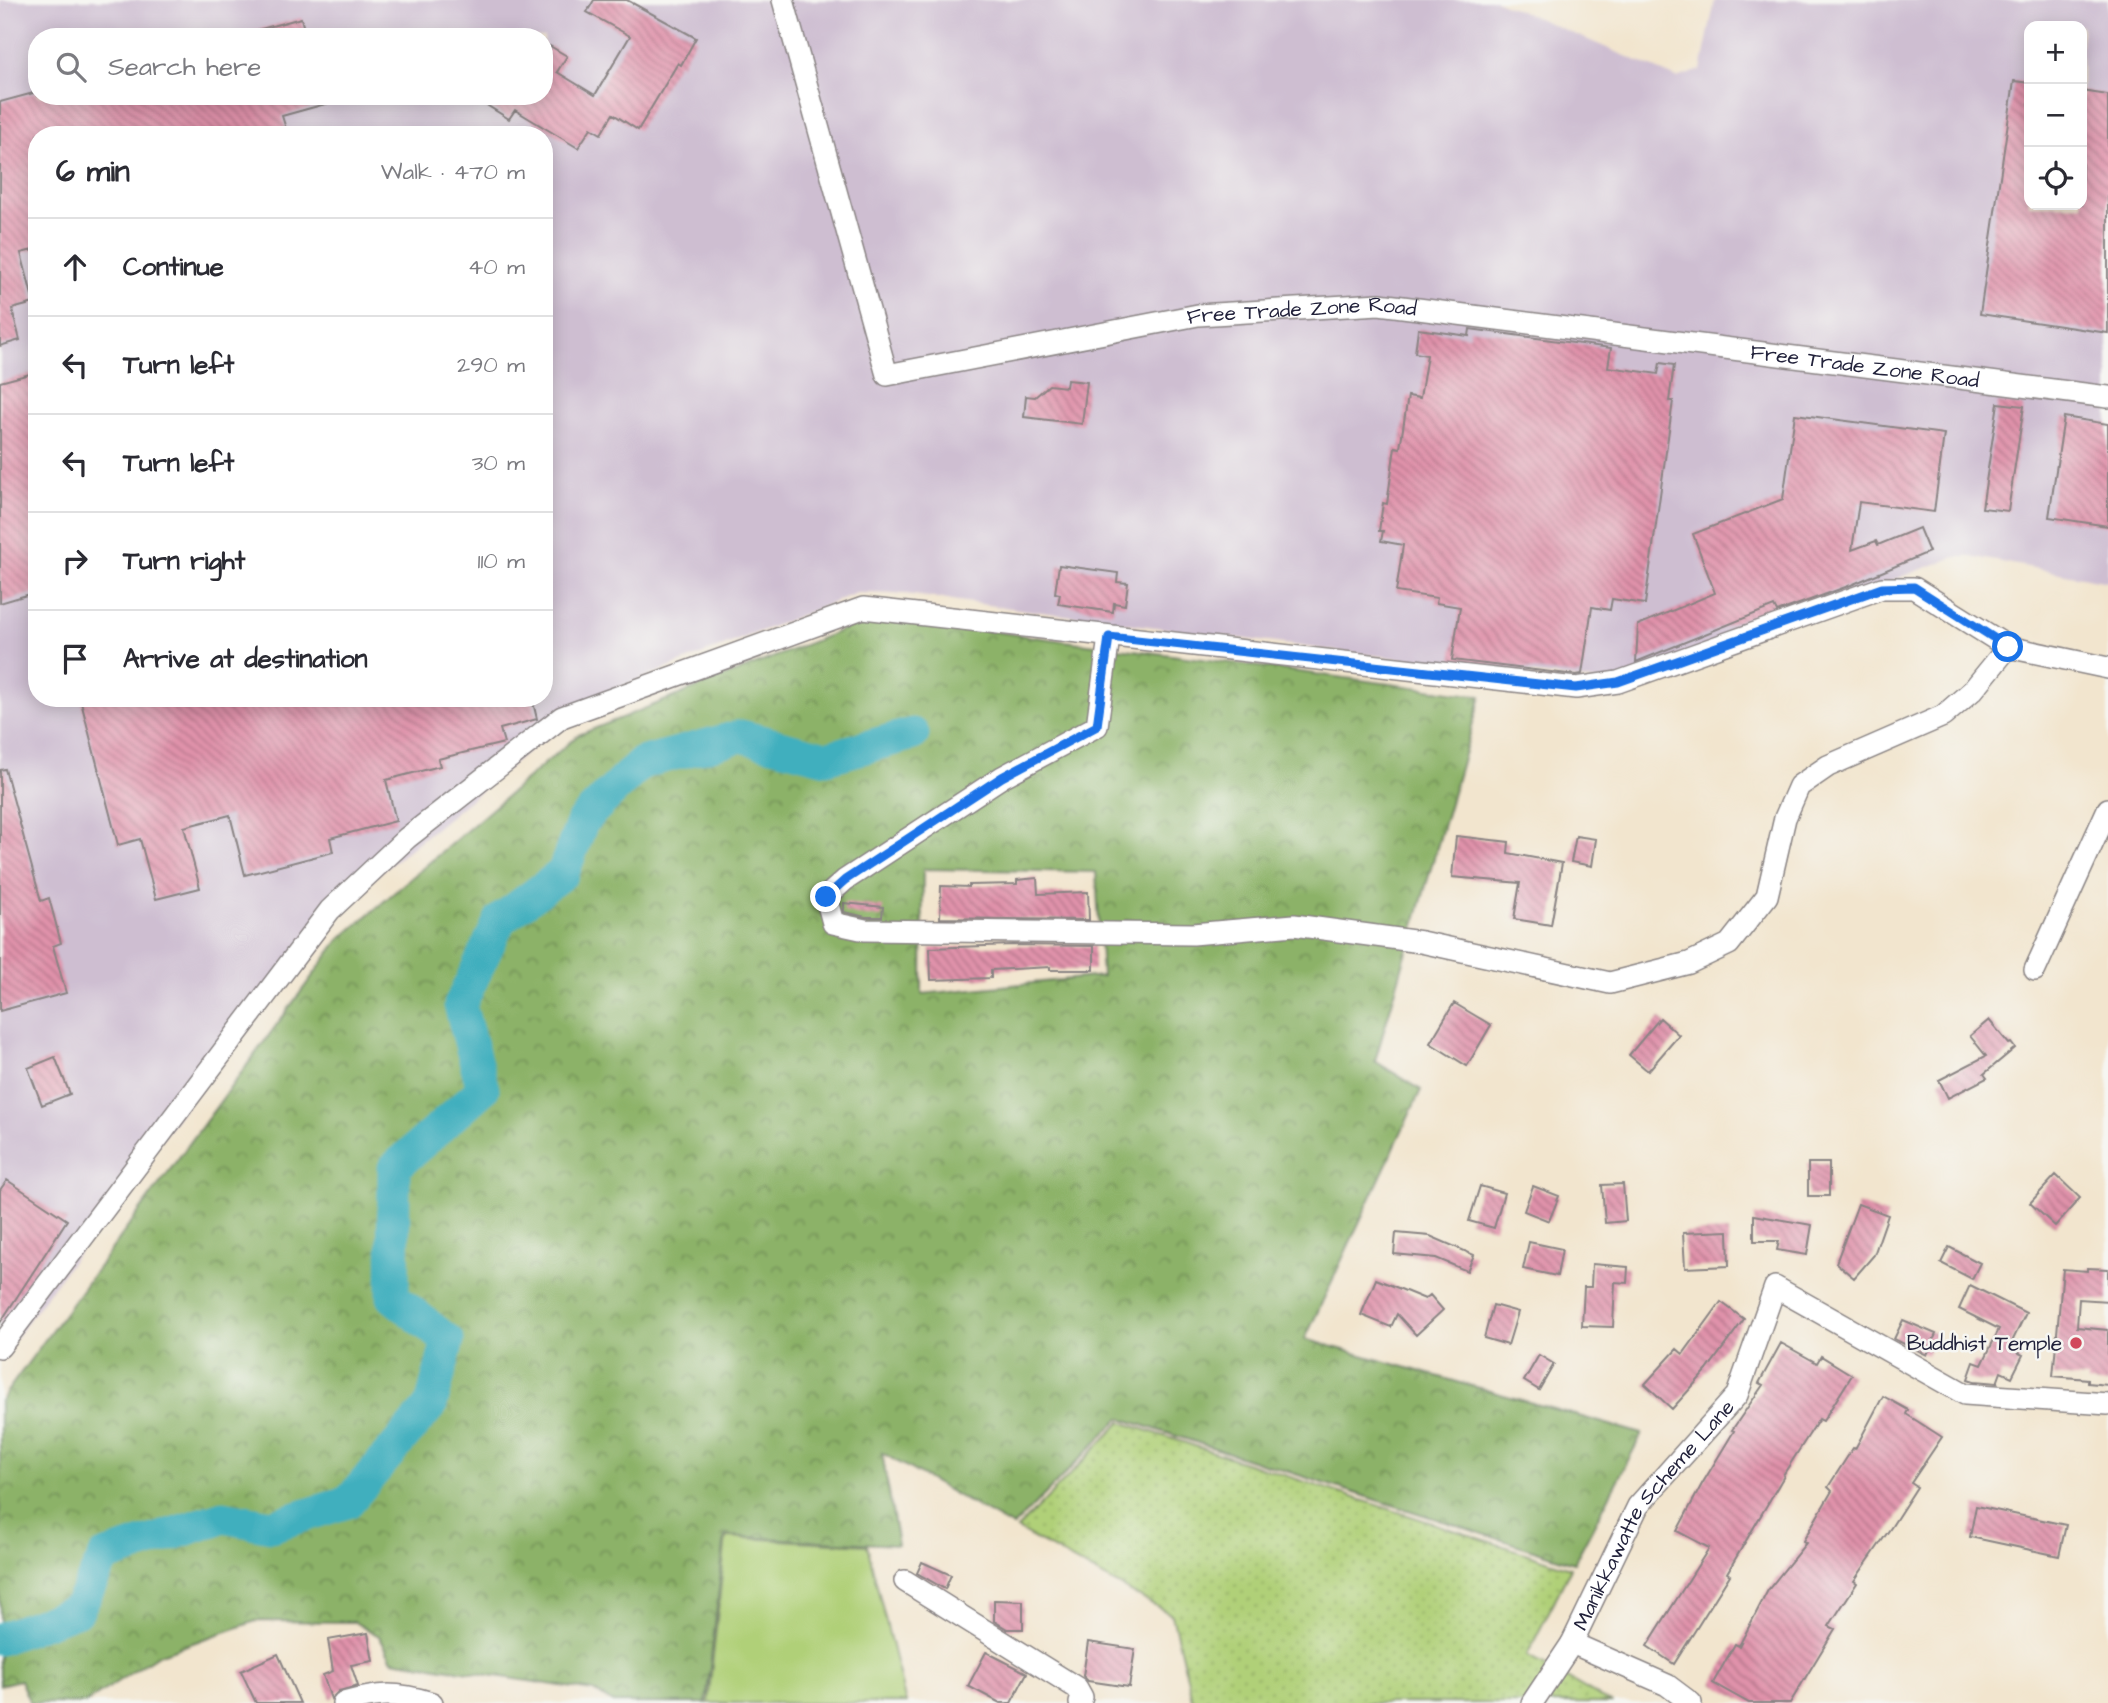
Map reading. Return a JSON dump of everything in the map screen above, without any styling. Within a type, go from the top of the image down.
[{"type":"street","name":"Free Trade Zone Road","points":[[783,0],[887,375],[1198,315],[1379,304],[2108,397]]},
{"type":"street","points":[[0,1347],[330,910],[407,838],[562,717],[863,608],[1576,688],[1618,682],[1882,588],[1914,587],[2008,647],[2108,668]]},
{"type":"street","points":[[1109,637],[1097,726],[1002,777],[845,880],[826,897],[833,923],[864,930],[1193,934],[1294,925],[1421,942],[1610,983],[1689,962],[1729,944],[1767,896],[1784,818],[1799,786],[1828,766],[1943,716],[1973,690],[2008,647]]},
{"type":"street","points":[[2035,970],[2108,809]]},
{"type":"street","name":"Manikkawatte Scheme Lane","points":[[1691,1703],[1667,1685],[1572,1643],[1638,1506],[1737,1395],[1775,1287],[1965,1394],[2108,1404]]},
{"type":"street","points":[[905,1581],[1077,1688],[1082,1697],[1080,1703]]},
{"type":"street","points":[[1532,1703],[1572,1643]]},
{"type":"street","points":[[343,1703],[374,1694],[409,1696],[432,1703]]},
{"type":"shaded area","points":[[0,0],[1495,0],[1677,78],[1701,70],[1715,0],[2108,0],[2108,582],[1975,557],[1955,557],[1612,683],[1337,651],[905,594],[857,593],[595,697],[322,921],[0,1359]]},
{"type":"green space","points":[[877,616],[1481,696],[1375,1061],[1421,1090],[1305,1339],[1642,1434],[1574,1563],[1120,1418],[1013,1527],[882,1453],[898,1545],[725,1536],[706,1703],[613,1703],[593,1691],[392,1660],[379,1636],[354,1622],[256,1621],[158,1655],[85,1703],[30,1703],[20,1680],[0,1685],[0,1401],[339,940],[578,735]],"holes":[[[923,869],[1096,872],[1102,976],[922,994]]]},
{"type":"green space","points":[[1121,1422],[1571,1568],[1527,1655],[1610,1703],[1193,1703],[1172,1615],[1017,1529]]},
{"type":"green space","points":[[726,1537],[867,1545],[906,1703],[708,1703]]},
{"type":"building","points":[[594,0],[627,0],[696,38],[638,130],[613,114],[601,134],[591,128],[578,148],[553,133],[553,126],[542,126],[515,110],[509,119],[486,105],[553,105],[553,48],[567,56],[557,72],[595,95],[630,36],[587,12]]},
{"type":"building","points":[[301,18],[304,28],[265,28]]},
{"type":"building","points":[[2014,81],[2024,82],[2024,210],[2087,210],[2087,92],[2108,95],[2108,333],[1980,314]]},
{"type":"building","points":[[28,94],[28,105],[322,105],[282,116],[285,126],[28,126],[28,251],[21,253],[28,280],[28,305],[12,309],[20,340],[0,346],[0,102]]},
{"type":"building","points":[[1418,329],[1469,336],[1470,329],[1611,348],[1608,367],[1658,374],[1660,363],[1674,365],[1669,401],[1673,401],[1645,604],[1612,599],[1610,610],[1592,607],[1582,674],[1452,660],[1460,607],[1436,603],[1437,598],[1396,592],[1403,545],[1381,541],[1383,531],[1379,531],[1383,503],[1387,504],[1395,447],[1400,448],[1408,396],[1420,398],[1427,355],[1415,353]]},
{"type":"building","points":[[28,374],[28,595],[0,603],[0,382]]},
{"type":"building","points":[[1067,380],[1087,382],[1082,424],[1024,417],[1026,396],[1035,397],[1049,385],[1066,387]]},
{"type":"building","points":[[1998,403],[2024,406],[2008,511],[1982,508]]},
{"type":"building","points":[[1795,414],[1944,434],[1934,512],[1859,502],[1852,550],[1876,541],[1878,545],[1919,528],[1929,552],[1777,612],[1774,606],[1636,662],[1638,625],[1715,593],[1693,534],[1783,499]]},
{"type":"building","points":[[2064,417],[2108,424],[2108,526],[2049,517]]},
{"type":"building","points":[[1059,565],[1118,573],[1117,582],[1128,583],[1125,605],[1114,603],[1113,612],[1058,604],[1060,594],[1055,593]]},
{"type":"building","points":[[82,707],[534,707],[537,719],[500,729],[504,743],[438,759],[440,766],[386,780],[396,821],[330,838],[333,852],[245,875],[230,815],[184,827],[200,888],[156,899],[140,839],[118,845]]},
{"type":"building","points":[[5,769],[41,901],[49,898],[61,943],[53,946],[66,993],[0,1011],[0,770]]},
{"type":"building","points":[[1456,836],[1509,842],[1508,853],[1562,863],[1551,925],[1514,919],[1520,883],[1452,877]]},
{"type":"building","points":[[1576,836],[1596,839],[1592,866],[1571,862]]},
{"type":"building","points":[[1037,878],[1038,894],[1088,892],[1089,920],[940,918],[941,886],[1017,884],[1017,880]]},
{"type":"building","points":[[844,903],[883,907],[882,917],[844,912]]},
{"type":"building","points":[[1094,946],[1094,970],[1050,970],[1050,967],[991,970],[991,978],[931,980],[930,948]]},
{"type":"building","points":[[1454,1003],[1491,1025],[1467,1066],[1430,1043]]},
{"type":"building","points":[[1660,1018],[1679,1035],[1648,1071],[1629,1055]]},
{"type":"building","points":[[1989,1020],[2015,1048],[1984,1074],[1987,1078],[1948,1098],[1939,1080],[1986,1056],[1970,1036]]},
{"type":"building","points":[[55,1057],[70,1094],[42,1105],[28,1068]]},
{"type":"building","points":[[1808,1163],[1829,1163],[1829,1196],[1808,1196]]},
{"type":"building","points":[[2056,1175],[2080,1198],[2055,1226],[2030,1203]]},
{"type":"building","points":[[7,1180],[67,1220],[0,1323],[0,1190]]},
{"type":"building","points":[[1623,1184],[1626,1221],[1605,1223],[1602,1185]]},
{"type":"building","points":[[1480,1186],[1504,1193],[1494,1228],[1469,1221]]},
{"type":"building","points":[[1533,1186],[1559,1196],[1549,1221],[1524,1211]]},
{"type":"building","points":[[1858,1204],[1888,1215],[1874,1255],[1854,1278],[1836,1263]]},
{"type":"building","points":[[1754,1215],[1812,1225],[1807,1255],[1777,1250],[1779,1241],[1754,1241]]},
{"type":"building","points":[[1728,1231],[1729,1266],[1685,1268],[1683,1233]]},
{"type":"building","points":[[1396,1233],[1430,1236],[1474,1255],[1467,1271],[1436,1258],[1394,1254]]},
{"type":"building","points":[[1529,1242],[1562,1249],[1557,1276],[1523,1269]]},
{"type":"building","points":[[1949,1247],[1980,1263],[1972,1279],[1941,1263]]},
{"type":"building","points":[[1592,1264],[1628,1267],[1627,1283],[1615,1282],[1613,1327],[1582,1326],[1584,1287],[1591,1287]]},
{"type":"building","points":[[2087,1268],[2108,1269],[2108,1301],[2079,1299],[2077,1327],[2108,1330],[2108,1385],[2088,1383],[2088,1379],[2053,1376],[2063,1269],[2087,1271]]},
{"type":"building","points":[[1376,1279],[1425,1299],[1430,1295],[1443,1310],[1416,1335],[1397,1314],[1391,1327],[1361,1315]]},
{"type":"building","points":[[1970,1285],[2026,1313],[2009,1348],[2023,1355],[2012,1377],[2001,1372],[1997,1383],[1968,1379],[1974,1362],[1982,1365],[1999,1329],[1959,1309]]},
{"type":"building","points":[[1721,1302],[1744,1319],[1707,1370],[1672,1409],[1645,1384],[1677,1349],[1683,1354]]},
{"type":"building","points":[[1493,1305],[1518,1312],[1508,1345],[1484,1338]]},
{"type":"building","points":[[1903,1320],[1936,1334],[1927,1355],[1894,1339]]},
{"type":"building","points":[[1781,1343],[1817,1363],[1821,1356],[1852,1375],[1823,1421],[1819,1419],[1783,1475],[1727,1573],[1730,1575],[1674,1664],[1647,1646],[1709,1548],[1677,1531],[1734,1431],[1732,1430],[1763,1385],[1759,1383]]},
{"type":"building","points":[[1539,1355],[1554,1364],[1539,1390],[1524,1381]]},
{"type":"building","points":[[1883,1396],[1908,1410],[1906,1414],[1942,1437],[1911,1483],[1917,1487],[1854,1581],[1857,1583],[1829,1626],[1835,1629],[1790,1703],[1749,1703],[1713,1683],[1735,1644],[1739,1646],[1768,1590],[1806,1543],[1803,1541],[1832,1491],[1828,1487],[1853,1448],[1855,1449]]},
{"type":"building","points":[[1976,1506],[2066,1525],[2059,1556],[1970,1537]]},
{"type":"building","points":[[922,1562],[951,1575],[945,1589],[917,1573]]},
{"type":"building","points":[[994,1600],[1023,1601],[1023,1629],[1007,1629],[994,1621]]},
{"type":"building","points":[[368,1633],[373,1661],[351,1665],[358,1686],[339,1691],[331,1699],[323,1675],[333,1671],[328,1640]]},
{"type":"building","points":[[1088,1642],[1135,1649],[1129,1687],[1088,1681],[1083,1676]]},
{"type":"building","points":[[986,1652],[1027,1673],[1011,1703],[1000,1703],[968,1686]]},
{"type":"building","points":[[278,1654],[300,1703],[256,1703],[241,1671]]},
{"type":"waterway","points":[[0,1639],[78,1610],[104,1557],[223,1517],[271,1526],[348,1502],[431,1405],[448,1341],[393,1297],[394,1168],[483,1089],[460,1005],[500,920],[563,873],[583,820],[641,763],[741,736],[826,758],[913,734]]},
{"type":"place","name":"Buddhist Temple","points":[[2076,1343]]},
{"type":"route","points":[[826,897],[845,880],[1002,777],[1097,726],[1109,637],[1576,688],[1618,682],[1882,588],[1914,587],[2008,647]]}]
